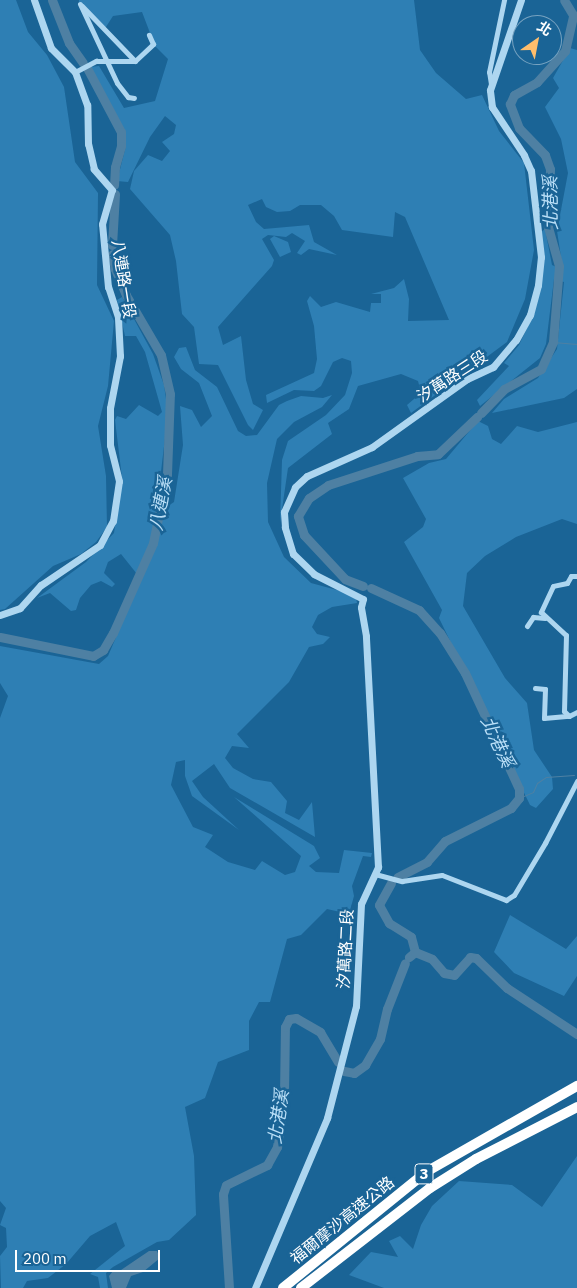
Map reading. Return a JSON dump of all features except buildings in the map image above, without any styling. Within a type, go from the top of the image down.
[{"type":"highway","name":"福爾摩沙高速公路","points":[[283,1288],[426,1172],[468,1146],[577,1086]]},
{"type":"highway","name":"福爾摩沙高速公路","points":[[302,1287],[430,1188],[575,1108]]},
{"type":"street","points":[[34,0],[51,48],[75,72],[96,61],[135,61],[153,44],[149,36]]},
{"type":"street","points":[[492,85],[489,72],[504,0]]},
{"type":"street","name":"汐萬路三段","points":[[364,599],[314,574],[293,554],[285,527],[284,512],[295,487],[307,476],[372,447],[466,379],[493,367],[516,340],[530,314],[538,285],[541,257],[531,170],[524,156],[492,108],[492,85],[521,0]]},
{"type":"street","points":[[134,98],[128,97],[117,83],[105,61],[80,4],[135,61]]},
{"type":"street","name":"八連路一段","points":[[0,615],[20,608],[41,586],[100,545],[113,521],[119,481],[110,445],[110,408],[120,356],[118,317],[108,287],[102,224],[112,190],[94,169],[88,144],[87,105],[75,72]]},
{"type":"street","points":[[569,716],[564,710],[566,635],[540,612],[553,586],[567,583],[571,576],[577,576]]},
{"type":"street","name":"汐萬路二段","points":[[255,1288],[317,1147],[356,1006],[361,904],[378,866],[366,636],[361,607],[364,599]]},
{"type":"street","points":[[528,626],[534,617],[546,618]]},
{"type":"street","points":[[535,688],[545,690],[544,718],[569,716],[577,712]]},
{"type":"street","points":[[375,874],[402,881],[442,875],[506,900],[514,895],[577,781]]},
{"type":"shaded area","points":[[0,0],[16,0],[28,32],[47,55],[64,87],[75,162],[98,193],[97,285],[114,321],[108,386],[98,426],[106,476],[107,527],[96,542],[81,554],[53,566],[5,609],[0,610]]},
{"type":"shaded area","points":[[79,0],[414,0],[420,50],[436,73],[466,99],[482,95],[499,131],[524,163],[534,250],[525,299],[507,342],[411,413],[407,405],[421,393],[418,381],[401,374],[358,386],[349,409],[328,423],[332,434],[288,468],[280,523],[282,460],[288,441],[326,415],[345,395],[352,373],[351,361],[342,358],[333,362],[321,386],[314,391],[294,390],[267,403],[266,395],[314,373],[317,359],[314,326],[307,301],[310,296],[321,307],[336,302],[370,312],[371,303],[381,303],[381,294],[371,294],[394,288],[404,279],[409,299],[408,321],[449,320],[405,217],[395,212],[393,237],[342,230],[334,216],[321,205],[300,205],[290,211],[277,212],[266,207],[262,199],[248,205],[256,222],[264,229],[309,225],[314,242],[337,255],[309,249],[301,255],[297,253],[305,241],[292,233],[286,237],[268,235],[262,239],[274,260],[272,266],[218,327],[223,345],[241,336],[246,380],[253,404],[263,410],[253,430],[248,425],[218,365],[199,364],[194,327],[182,314],[176,261],[170,235],[130,189],[134,171],[148,155],[162,161],[170,151],[162,142],[174,134],[176,125],[165,116],[150,137],[128,182],[117,181],[126,146],[123,128],[90,67],[99,66],[124,108],[155,101],[168,59],[155,46],[142,12],[113,16],[104,30],[79,6]]},
{"type":"shaded area","points":[[570,48],[577,50],[577,389],[564,398],[492,413],[504,399],[538,378],[557,349],[564,282],[554,279],[546,344],[540,358],[480,406],[477,400],[509,366],[504,363],[519,345],[533,316],[541,232],[545,229],[552,265],[563,270],[557,231],[568,173],[561,139],[545,107],[559,88],[553,78]]},
{"type":"shaded area","points":[[274,236],[288,242],[291,252],[280,257],[270,239]]},
{"type":"shaded area","points":[[122,297],[153,354],[164,385],[168,413],[157,505],[165,508],[174,502],[183,445],[180,406],[192,410],[201,427],[212,416],[199,383],[181,369],[174,357],[179,348],[186,347],[195,370],[217,387],[238,431],[246,436],[257,435],[279,405],[287,401],[301,396],[323,398],[332,395],[322,407],[294,422],[277,439],[267,483],[268,522],[284,557],[311,583],[348,593],[356,597],[357,603],[332,607],[318,615],[312,627],[317,634],[330,637],[323,644],[309,647],[289,682],[237,734],[249,748],[232,746],[225,758],[233,768],[253,779],[271,782],[287,801],[285,813],[299,820],[312,802],[315,837],[230,788],[214,764],[192,781],[203,797],[239,830],[192,796],[185,776],[185,760],[176,762],[171,785],[193,827],[213,835],[205,847],[228,862],[255,870],[262,861],[285,875],[295,872],[301,856],[234,797],[314,846],[320,858],[309,866],[316,872],[339,873],[344,850],[372,853],[371,857],[363,856],[352,886],[354,896],[349,914],[327,909],[301,935],[287,939],[270,1002],[259,1002],[249,1021],[249,1050],[218,1062],[205,1098],[185,1107],[194,1156],[196,1215],[169,1240],[157,1242],[113,1267],[106,1273],[108,1288],[100,1288],[98,1277],[90,1274],[125,1246],[116,1222],[90,1236],[66,1264],[48,1278],[27,1281],[23,1288],[1,1288],[0,1256],[7,1247],[6,1228],[0,1225],[6,1208],[0,1201],[0,718],[8,696],[0,683],[0,646],[99,664],[108,656],[141,579],[121,554],[108,562],[104,573],[115,584],[112,587],[101,581],[91,585],[80,598],[76,610],[71,611],[50,593],[37,598],[86,562],[114,533],[122,478],[115,420],[117,416],[126,419],[139,405],[158,416],[162,412],[145,352],[136,336],[125,336],[117,300]]},
{"type":"shaded area","points":[[478,421],[488,426],[492,439],[501,444],[517,426],[538,432],[577,422],[577,524],[562,519],[516,537],[485,556],[467,573],[463,606],[505,678],[527,703],[534,750],[552,777],[553,789],[536,808],[530,805],[439,618],[442,610],[404,542],[423,527],[426,519],[403,478],[429,463],[446,459]]},
{"type":"shaded area","points":[[510,915],[566,949],[577,936],[577,976],[564,996],[514,973],[494,952]]},
{"type":"shaded area","points":[[577,1156],[577,1288],[384,1288],[349,1275],[371,1252],[398,1257],[389,1241],[400,1236],[413,1249],[421,1225],[432,1206],[459,1181],[512,1185],[542,1207]]},
{"type":"shaded area","points":[[149,1251],[157,1251],[160,1258],[143,1272],[131,1276],[126,1288],[112,1288],[109,1276],[113,1271],[121,1270]]},
{"type":"waterway","name":"八連溪","points":[[52,0],[69,43],[83,63]]},
{"type":"waterway","name":"北港溪","points":[[481,413],[504,389],[541,369],[553,342],[559,266],[548,227],[550,169],[545,155],[519,128],[510,104],[514,95],[537,82],[565,51],[573,15],[564,0]]},
{"type":"waterway","name":"八連溪","points":[[87,68],[121,132],[121,146],[115,167],[114,185]]},
{"type":"waterway","name":"八連溪","points":[[112,245],[115,194]]},
{"type":"waterway","name":"八連溪","points":[[0,637],[93,656],[103,650],[113,633],[153,543],[167,474],[170,394],[161,355],[126,295],[115,269],[112,254]]},
{"type":"waterway","points":[[553,342],[577,344]]},
{"type":"waterway","name":"北港溪","points":[[363,586],[345,579],[304,535],[298,516],[309,498],[328,485],[417,456],[438,454],[477,417]]},
{"type":"waterway","name":"北港溪","points":[[371,588],[419,610],[440,633],[465,673],[519,789],[519,798],[511,808],[445,841],[427,862],[398,877]]},
{"type":"waterway","points":[[519,798],[533,792],[537,783],[546,777],[574,775]]},
{"type":"waterway","name":"北港溪","points":[[391,883],[379,905],[389,923],[411,937],[415,952],[409,957]]},
{"type":"waterway","points":[[415,952],[432,959],[444,973],[454,975],[470,957],[476,958],[507,988],[577,1034]]},
{"type":"waterway","name":"北港溪","points":[[344,1071],[354,1073],[365,1065],[380,1039],[387,1009],[405,963]]},
{"type":"waterway","name":"北港溪","points":[[229,1288],[223,1194],[226,1185],[267,1165],[277,1147],[284,1095],[285,1027],[289,1019],[296,1018],[320,1032],[338,1062]]}]
